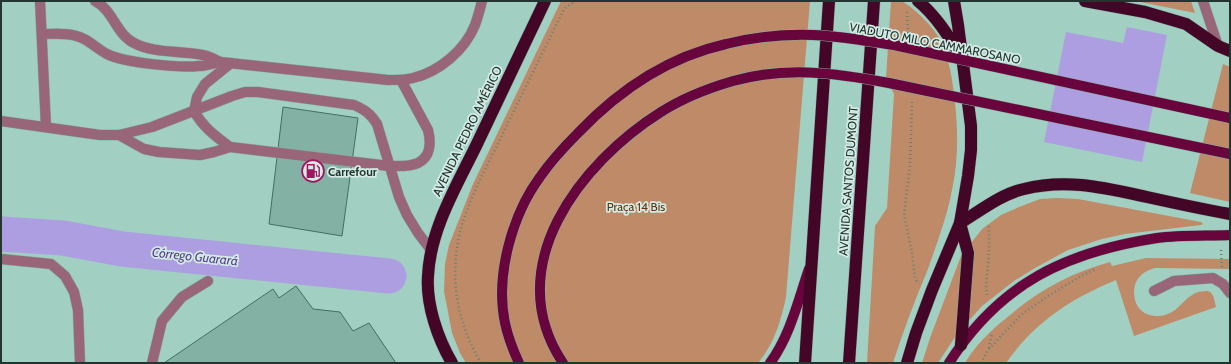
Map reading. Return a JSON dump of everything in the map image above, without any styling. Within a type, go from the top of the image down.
[{"type":"highway","name":"AVENIDA PEDRO AMÉRICO","points":[[452,363],[437,332],[430,303],[428,277],[431,250],[446,208],[545,1]]},
{"type":"highway","points":[[805,363],[829,1]]},
{"type":"highway","name":"AVENIDA SANTOS DUMONT","points":[[849,363],[874,1]]},
{"type":"highway","points":[[918,1],[934,15],[962,58]]},
{"type":"highway","points":[[907,363],[916,333],[932,290],[960,223],[968,176],[971,126],[969,102],[954,1]]},
{"type":"highway","points":[[1085,1],[1145,12],[1186,24],[1218,46],[1230,51]]},
{"type":"highway","points":[[960,223],[991,204],[1023,189],[1044,185],[1068,184],[1097,186],[1230,214]]},
{"type":"highway","points":[[960,223],[968,253],[961,345]]},
{"type":"main road","name":"VIADUTO MILO CAMMAROSANO","points":[[519,363],[511,346],[505,322],[502,298],[503,274],[510,243],[526,200],[539,178],[555,157],[594,116],[616,97],[641,80],[668,65],[695,53],[724,44],[754,38],[784,35],[814,35],[844,38],[894,45],[1230,118]]},
{"type":"main road","points":[[563,363],[547,334],[539,294],[540,274],[544,254],[558,219],[570,199],[588,174],[641,125],[685,99],[734,81],[759,75],[772,74],[811,72],[839,74],[889,83],[1230,154]]},
{"type":"main road","points":[[949,363],[961,345],[988,313],[1017,289],[1045,272],[1068,261],[1116,246],[1159,238],[1225,235]]},
{"type":"main road","points":[[770,363],[785,338],[811,263]]},
{"type":"street","points":[[40,1],[46,127]]},
{"type":"street","points":[[95,1],[107,6],[125,37],[133,43],[158,50],[204,55],[220,62]]},
{"type":"street","points":[[42,34],[70,34],[84,38],[107,54],[123,59],[192,66],[201,66],[220,62],[388,80],[401,80],[414,78],[439,67],[461,49],[474,26],[482,1]]},
{"type":"street","points":[[1203,1],[1218,46]]},
{"type":"street","points":[[230,147],[210,133],[194,111],[197,97],[205,84],[231,63]]},
{"type":"street","points":[[119,135],[144,149],[159,152],[200,155],[230,147],[389,166],[408,166],[418,164],[425,158],[430,148],[431,139],[428,130],[401,80]]},
{"type":"street","points":[[1,121],[100,135],[119,135],[152,127],[245,92],[258,92],[354,105],[371,115],[377,124],[398,197],[406,215],[431,250]]},
{"type":"street","points":[[1,259],[51,264],[65,276],[74,292],[78,310],[80,363]]},
{"type":"street","points":[[1154,291],[1174,281],[1214,278],[1223,284],[1230,292]]},
{"type":"street","points":[[152,363],[162,321],[182,297],[208,282]]},
{"type":"path","points":[[481,363],[470,345],[456,298],[455,278],[458,241],[470,202],[481,177],[564,9],[575,1]]},
{"type":"path","points":[[907,8],[909,40]]},
{"type":"path","points":[[912,96],[910,166],[904,215],[912,252],[915,278],[917,282],[932,290]]},
{"type":"path","points":[[988,350],[992,332],[992,326],[988,313],[986,285],[991,204]]},
{"type":"path","points":[[1223,284],[1225,235]]},
{"type":"path","points":[[981,363],[988,350],[1021,315],[1060,289],[1097,268]]},
{"type":"green space","name":"Praça 14 Bis","points":[[561,1],[810,1],[786,297],[782,315],[773,340],[764,356],[758,363],[466,363],[460,353],[452,333],[444,291],[445,264],[449,245],[473,184]]},
{"type":"green space","points":[[891,1],[902,1],[922,17],[937,35],[945,51],[950,68],[954,93],[957,154],[950,200],[945,220],[893,363],[867,363],[875,226],[887,208],[894,94],[886,78]]},
{"type":"green space","points":[[1135,1],[1191,1],[1195,13]]},
{"type":"green space","points":[[1223,64],[1230,67],[1230,202],[1190,193]]},
{"type":"green space","points":[[1040,199],[1078,199],[1201,222],[1203,224],[1125,234],[1102,239],[1068,250],[1014,281],[982,306],[957,334],[938,363],[922,363],[961,256],[982,229],[1001,215],[1019,207]]},
{"type":"green space","points":[[1146,258],[1230,259],[1230,269],[1155,268],[1140,276],[1135,286],[1134,297],[1136,303],[1143,312],[1148,315],[1159,316],[1170,313],[1192,295],[1201,291],[1211,292],[1214,297],[1216,307],[1134,336],[1116,280],[1083,295],[1055,313],[1029,335],[1006,363],[965,363],[978,345],[993,329],[1041,292],[1067,278],[1110,262],[1112,266]]},
{"type":"shaded area","points":[[1127,27],[1167,35],[1142,162],[1044,142],[1066,32],[1123,43]]},
{"type":"building","name":"Carrefour","points":[[283,107],[358,118],[342,236],[269,224]]},
{"type":"building","points":[[296,286],[313,309],[340,312],[353,331],[369,323],[396,363],[164,363],[273,289],[279,298]]},
{"type":"waterway","name":"Córrego Guarará","points":[[1,234],[63,238],[122,249],[389,276]]},
{"type":"place","name":"Carrefour","points":[[313,171]]}]
